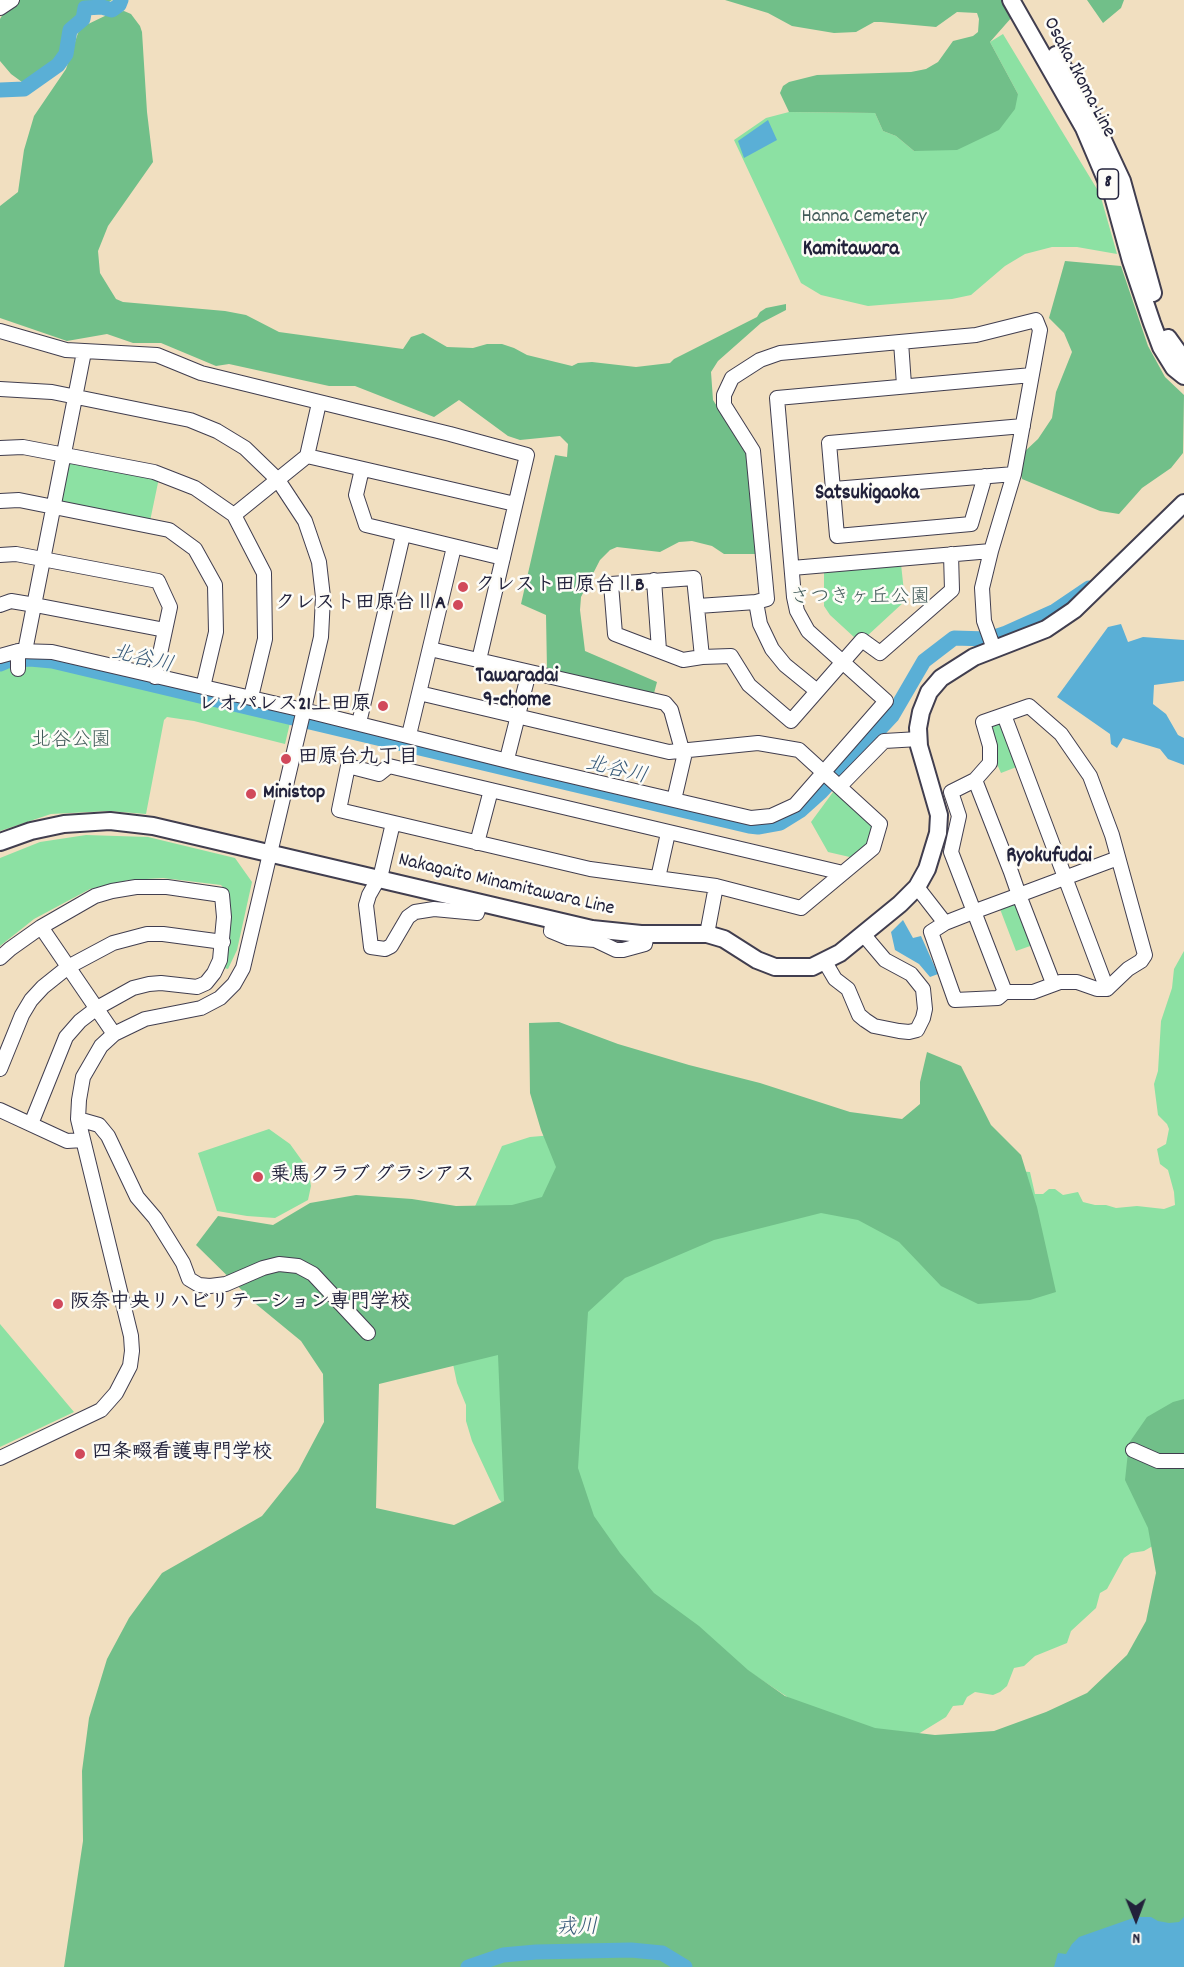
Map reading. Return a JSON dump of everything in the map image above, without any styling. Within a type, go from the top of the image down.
[{"type":"main road","name":"Osaka Ikoma Line","points":[[1011,0],[1084,128],[1132,242],[1161,322],[1170,342],[1184,360]]},
{"type":"main road","name":"Osaka Ikoma Line","points":[[1023,0],[1095,123],[1122,181],[1132,242],[1161,346],[1174,368],[1184,376]]},
{"type":"main road","name":"Nakagaito Minamitawara Line","points":[[0,842],[31,831],[64,824],[110,821],[153,826],[379,879],[434,901],[480,903],[592,929],[647,934],[707,934],[724,939],[757,960],[775,967],[812,967],[840,953],[900,904],[917,887],[927,869],[938,833],[939,815],[919,739],[921,712],[929,693],[941,678],[974,657],[1046,629],[1074,609],[1184,503]]},
{"type":"street","points":[[0,8],[12,0]]},
{"type":"street","points":[[698,606],[756,602],[766,599],[753,451],[724,405],[726,386],[732,378],[771,355],[976,335],[1036,320],[1040,330],[1014,474],[982,588],[984,621],[994,649]]},
{"type":"street","points":[[0,331],[66,350],[157,355],[201,373],[526,455],[479,660]]},
{"type":"street","points":[[901,342],[904,386]]},
{"type":"street","points":[[20,656],[35,604],[84,352]]},
{"type":"street","points":[[0,656],[52,652],[250,697],[303,712],[359,723],[528,766],[751,818],[771,816],[795,805],[886,701],[808,631],[802,620],[795,597],[777,398],[1032,375]]},
{"type":"street","points":[[0,389],[52,392],[190,420],[216,431],[245,448],[278,480],[305,521],[319,562],[322,622],[321,637],[243,968],[234,984],[220,998],[201,1008],[145,1019],[114,1034],[101,1046],[83,1077],[78,1119],[131,1336],[130,1366],[116,1393],[101,1410],[0,1458]]},
{"type":"street","points":[[234,514],[307,456],[319,403]]},
{"type":"street","points":[[985,476],[971,524],[837,536],[829,443],[1023,426]]},
{"type":"street","points":[[0,448],[23,447],[154,472],[195,488],[234,514],[264,573],[265,639],[250,697]]},
{"type":"street","points":[[307,456],[515,504]]},
{"type":"street","points":[[362,469],[356,495],[366,525],[503,558]]},
{"type":"street","points":[[834,489],[1014,474]]},
{"type":"street","points":[[0,501],[19,500],[169,530],[195,549],[215,585],[216,632],[203,687]]},
{"type":"street","points":[[359,723],[403,535]]},
{"type":"street","points":[[409,735],[454,547]]},
{"type":"street","points":[[792,568],[991,551]]},
{"type":"street","points":[[0,555],[16,554],[158,581],[170,608],[155,677]]},
{"type":"street","points":[[702,657],[694,578],[611,584],[615,634],[683,660],[731,656],[749,685],[791,722],[862,640],[880,653],[952,590],[951,554]]},
{"type":"street","points":[[654,580],[659,650]]},
{"type":"street","points":[[0,604],[11,601],[35,604],[165,630]]},
{"type":"street","points":[[756,602],[760,624],[772,649],[785,665],[817,691]]},
{"type":"street","points":[[430,649],[665,703],[671,710],[684,757],[674,800]]},
{"type":"street","points":[[507,759],[529,672]]},
{"type":"street","points":[[419,693],[669,752],[758,743],[799,750],[880,824],[873,848],[843,873],[801,908],[716,886],[590,869],[339,810],[348,766],[379,774],[389,766],[843,873]]},
{"type":"street","points":[[1005,992],[973,912],[951,852],[959,816],[951,792],[975,780],[990,763],[990,746],[983,722],[1029,706],[1061,734],[1090,776],[1112,835],[1145,955],[1141,961],[1107,989],[1097,989],[1077,982],[1053,983],[1033,992],[1005,992],[998,998],[956,1000],[931,932],[945,923],[973,912],[1118,858]]},
{"type":"street","points":[[1004,715],[1107,989]]},
{"type":"street","points":[[839,786],[884,741],[919,739]]},
{"type":"street","points":[[975,780],[1053,983]]},
{"type":"street","points":[[477,843],[491,790]]},
{"type":"street","points":[[393,823],[379,879],[366,905],[371,947],[385,949],[391,946],[408,917],[434,901]]},
{"type":"street","points":[[658,878],[668,833]]},
{"type":"street","points":[[707,934],[716,886]]},
{"type":"street","points":[[0,958],[41,927],[95,896],[136,887],[167,887],[222,895],[224,917],[220,960],[206,983],[197,987],[149,984],[133,988],[97,1008],[66,1037],[31,1124]]},
{"type":"street","points":[[917,887],[945,923]]},
{"type":"street","points":[[41,927],[114,1034]]},
{"type":"street","points":[[0,1069],[31,1000],[68,967],[113,943],[147,934],[223,942]]},
{"type":"street","points":[[825,962],[835,979],[848,988],[859,1015],[865,1020],[874,1026],[899,1031],[917,1030],[925,1009],[923,989],[911,974],[885,960],[862,934]]},
{"type":"street","points":[[0,1110],[67,1141],[83,1140]]},
{"type":"street","points":[[78,1119],[99,1125],[108,1136],[137,1197],[155,1218],[183,1263],[189,1279],[199,1285],[210,1286],[226,1284],[262,1268],[279,1264],[298,1266],[313,1274],[368,1333]]},
{"type":"street","points":[[1133,1450],[1158,1461],[1184,1461]]},
{"type":"green space","points":[[7,0],[112,0],[104,5],[95,3],[82,8],[80,16],[68,30],[62,56],[48,71],[26,85],[11,74],[0,61],[0,19],[7,7]]},
{"type":"green space","points":[[725,0],[1002,0],[1012,17],[990,42],[1018,94],[1015,109],[999,130],[957,150],[914,151],[896,136],[883,131],[875,113],[789,112],[780,93],[783,86],[789,82],[817,75],[911,72],[926,69],[938,62],[953,41],[973,36],[978,32],[977,13],[957,12],[936,27],[874,22],[856,32],[834,33],[792,26],[768,13]]},
{"type":"green space","points":[[1087,0],[1124,0],[1121,8],[1103,23]]},
{"type":"green space","points":[[124,11],[131,14],[142,32],[153,162],[108,226],[98,251],[100,273],[116,299],[123,302],[225,311],[246,315],[279,332],[403,349],[411,337],[423,333],[447,347],[473,348],[487,344],[502,344],[527,355],[572,366],[592,362],[636,367],[670,363],[757,317],[766,308],[786,304],[786,310],[761,323],[718,361],[711,372],[713,400],[747,453],[758,554],[724,554],[712,546],[692,541],[679,542],[660,552],[617,547],[610,550],[600,560],[581,597],[580,610],[585,651],[657,682],[653,697],[547,670],[546,615],[521,604],[555,455],[567,457],[568,444],[560,436],[520,440],[508,436],[459,400],[434,417],[355,386],[329,386],[229,364],[216,366],[161,343],[133,343],[107,334],[67,341],[0,318],[0,206],[18,192],[24,150],[34,116],[66,69],[82,27],[111,13]]},
{"type":"green space","name":"Hanna Cemetery","points":[[1003,34],[1100,194],[1117,254],[1077,247],[1052,247],[1025,254],[1005,266],[971,295],[952,299],[868,306],[821,295],[801,283],[734,140],[766,118],[789,112],[875,113],[883,131],[896,136],[914,151],[1018,94],[990,42]]},
{"type":"green space","points":[[1065,261],[1121,266],[1148,346],[1165,377],[1184,395],[1183,453],[1171,468],[1142,488],[1119,514],[1100,511],[1022,479],[1019,466],[1023,453],[1038,439],[1052,418],[1056,392],[1072,352],[1064,333],[1049,318]]},
{"type":"green space","points":[[72,459],[159,478],[150,521],[65,504],[61,499],[68,463]]},
{"type":"green space","name":"さつきヶ丘公園","points":[[901,564],[905,601],[866,637],[855,638],[830,615],[824,606],[824,571]]},
{"type":"green space","name":"北谷公園","points":[[31,664],[49,665],[290,723],[285,744],[194,721],[167,717],[164,720],[146,814],[109,811],[51,814],[0,831],[0,669]]},
{"type":"green space","points":[[997,722],[1004,725],[1019,766],[1001,773],[996,762],[990,728],[992,723]]},
{"type":"green space","points":[[836,788],[876,826],[870,847],[854,858],[828,852],[811,822]]},
{"type":"green space","points":[[86,835],[148,837],[235,858],[252,882],[237,950],[228,969],[224,968],[231,919],[228,893],[221,885],[163,878],[129,880],[90,889],[34,919],[0,946],[0,858],[40,842]]},
{"type":"green space","points":[[1017,902],[1033,945],[1016,951],[1000,909]]},
{"type":"green space","points":[[1184,951],[1184,1528],[1144,1551],[1131,1553],[1124,1558],[1107,1589],[1100,1593],[1096,1608],[1071,1631],[1067,1643],[1035,1656],[1024,1666],[1014,1668],[1007,1686],[1000,1692],[993,1695],[975,1692],[967,1697],[963,1705],[953,1706],[946,1717],[915,1736],[899,1739],[807,1710],[511,1514],[499,1499],[472,1441],[466,1421],[466,1405],[457,1383],[449,1345],[468,1222],[502,1146],[530,1137],[553,1135],[1030,1172],[1035,1194],[1043,1194],[1049,1189],[1055,1189],[1063,1195],[1078,1192],[1083,1202],[1095,1205],[1164,1209],[1175,1205],[1174,1192],[1168,1170],[1160,1164],[1157,1149],[1166,1144],[1169,1129],[1158,1115],[1154,1084],[1158,1071],[1161,1021],[1172,988],[1174,969]]},
{"type":"green space","points":[[559,1022],[618,1044],[760,1083],[850,1112],[902,1119],[920,1104],[920,1082],[927,1052],[961,1066],[991,1125],[1021,1155],[1037,1207],[1056,1292],[1030,1300],[978,1304],[941,1286],[899,1242],[858,1220],[821,1213],[714,1240],[625,1278],[588,1312],[578,1468],[594,1516],[620,1553],[654,1593],[699,1626],[748,1670],[785,1696],[875,1728],[935,1735],[994,1731],[1046,1712],[1087,1693],[1127,1655],[1146,1621],[1156,1573],[1148,1528],[1125,1480],[1129,1443],[1147,1417],[1173,1402],[1184,1399],[1184,1967],[64,1967],[83,1841],[82,1771],[89,1718],[107,1659],[129,1618],[162,1573],[262,1516],[298,1471],[324,1422],[323,1374],[301,1341],[256,1304],[196,1245],[218,1216],[273,1225],[310,1203],[356,1195],[412,1199],[456,1206],[512,1205],[542,1197],[556,1167],[541,1130],[530,1093],[529,1023]],"holes":[[[498,1355],[504,1501],[454,1525],[376,1508],[379,1384]]]},
{"type":"green space","name":"乗馬クラブ グラシアス","points":[[269,1129],[290,1144],[308,1169],[311,1186],[308,1200],[275,1218],[217,1211],[198,1153]]},
{"type":"green space","points":[[0,1324],[74,1412],[0,1447]]},
{"type":"water","points":[[768,120],[777,140],[744,158],[738,141]]},
{"type":"water","points":[[1121,624],[1128,642],[1143,637],[1184,640],[1184,681],[1154,685],[1153,704],[1166,714],[1178,735],[1184,738],[1184,765],[1168,759],[1160,749],[1123,738],[1117,748],[1111,744],[1110,734],[1057,697],[1108,627]]},
{"type":"water","points":[[903,920],[913,938],[921,936],[938,974],[930,977],[919,964],[895,950],[891,932]]},
{"type":"water","points":[[1136,1917],[1151,1917],[1169,1923],[1179,1922],[1184,1917],[1184,1967],[1054,1967],[1058,1953],[1066,1954],[1079,1937]]},
{"type":"waterway","points":[[0,90],[24,89],[58,65],[66,54],[70,30],[83,19],[85,8],[102,7],[112,10],[119,5],[121,0]]},
{"type":"waterway","name":"北谷川","points":[[0,664],[7,661],[30,659],[52,661],[758,827],[780,823],[801,810],[821,792],[892,716],[924,661],[954,638],[988,639],[1006,633],[1055,611],[1089,588]]},
{"type":"waterway","name":"戎川","points":[[468,1967],[503,1955],[631,1950],[662,1953],[685,1967]]},
{"type":"place","name":"クレスト田原台ⅡB","points":[[463,587]]},
{"type":"place","name":"クレスト田原台ⅡA","points":[[458,605]]},
{"type":"place","name":"レオパレス21上田原","points":[[383,706]]},
{"type":"place","name":"田原台九丁目","points":[[286,759]]},
{"type":"place","name":"Ministop","points":[[251,794]]},
{"type":"place","name":"乗馬クラブ グラシアス","points":[[258,1177]]},
{"type":"place","name":"阪奈中央リハビリテーション専門学校","points":[[58,1304]]},
{"type":"place","name":"四条畷看護専門学校","points":[[80,1454]]},
{"type":"district","name":"Kamitawara","points":[[851,251]]},
{"type":"district","name":"Satsukigaoka","points":[[867,495]]},
{"type":"district","name":"Tawaradai 9-chome","points":[[517,690]]},
{"type":"district","name":"Ryokufudai","points":[[1049,858]]}]
